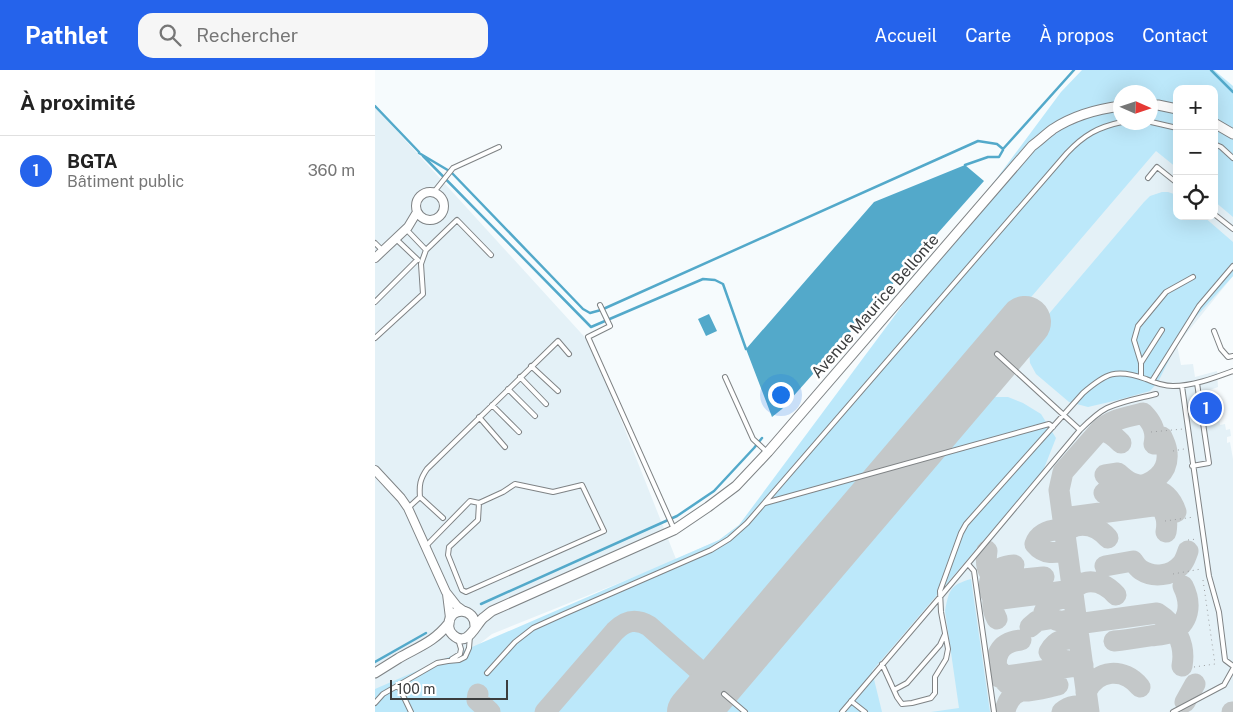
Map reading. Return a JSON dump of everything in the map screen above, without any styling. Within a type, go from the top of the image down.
[{"type":"street","points":[[1158,105],[1173,108]]},
{"type":"street","name":"Avenue Maurice Bellonte","points":[[473,631],[483,618],[492,611],[673,527],[708,507],[736,486],[765,450],[1032,146],[1053,129],[1077,117],[1113,107]]},
{"type":"street","points":[[1218,125],[1233,134]]},
{"type":"street","points":[[426,192],[435,192],[445,203],[444,210],[440,217],[436,219],[425,219],[417,212],[416,205],[419,197],[426,192]]},
{"type":"street","points":[[407,228],[417,212]]},
{"type":"street","points":[[375,258],[407,228],[425,219]]},
{"type":"street","points":[[375,470],[408,508],[446,592],[457,606],[475,620],[473,631],[466,638],[456,637],[431,641]]},
{"type":"street","points":[[446,592],[450,630],[456,637]]},
{"type":"street","name":"Avenue Maurice Bellonte","points":[[467,612],[492,611]]},
{"type":"street","points":[[375,673],[431,641],[441,632],[456,612],[467,612]]},
{"type":"lane","points":[[487,673],[515,642],[533,628],[711,550],[729,539],[747,523],[1067,153],[1081,139],[1097,129],[1113,124]]},
{"type":"lane","points":[[1158,124],[1173,127]]},
{"type":"lane","points":[[1218,146],[1233,158]]},
{"type":"lane","points":[[435,192],[453,168],[499,147]]},
{"type":"lane","points":[[1148,178],[1157,168],[1173,181]]},
{"type":"lane","points":[[1218,217],[1233,229]]},
{"type":"lane","points":[[375,338],[423,294],[421,264],[426,250],[457,220],[491,255]]},
{"type":"lane","points":[[407,228],[426,250]]},
{"type":"lane","points":[[396,238],[421,264]]},
{"type":"lane","points":[[375,243],[383,251]]},
{"type":"lane","points":[[375,302],[417,260]]},
{"type":"lane","points":[[1152,381],[1199,306],[1233,266]]},
{"type":"lane","points":[[1141,377],[1141,364],[1134,340],[1138,326],[1166,292],[1193,277]]},
{"type":"lane","points":[[600,305],[609,326],[588,337],[673,527]]},
{"type":"lane","points":[[1141,364],[1162,330]]},
{"type":"lane","points":[[1213,331],[1221,349],[1228,357],[1233,356]]},
{"type":"lane","points":[[443,518],[420,497],[419,486],[421,478],[427,469],[558,341],[569,354]]},
{"type":"lane","points":[[997,354],[1079,430]]},
{"type":"lane","points":[[531,366],[558,391]]},
{"type":"lane","points":[[882,664],[902,704],[931,698],[935,693],[935,677],[946,659],[948,649],[940,591],[966,524],[1083,393],[1098,380],[1115,374],[1125,373],[1162,385],[1182,386],[1233,371]]},
{"type":"lane","points":[[520,377],[546,404]]},
{"type":"lane","points":[[725,377],[753,440],[765,450]]},
{"type":"lane","points":[[1193,466],[1209,463],[1197,383]]},
{"type":"lane","points":[[1173,712],[1224,684],[1233,667],[1225,660],[1219,612],[1209,576],[1182,386]]},
{"type":"lane","points":[[508,389],[535,416]]},
{"type":"lane","points":[[842,712],[1079,430],[1107,408],[1156,394]]},
{"type":"lane","points":[[492,405],[519,432]]},
{"type":"lane","points":[[479,417],[505,447]]},
{"type":"lane","points":[[765,502],[1049,424],[1053,427]]},
{"type":"lane","points":[[426,546],[470,501],[479,503],[515,484],[553,492],[582,485],[604,531],[466,592],[462,590],[448,555],[449,547],[478,520],[479,503]]},
{"type":"lane","points":[[408,508],[420,497]]},
{"type":"lane","points":[[968,564],[974,571],[994,712]]},
{"type":"lane","points":[[375,703],[383,694],[437,663],[459,660],[465,657],[473,631]]},
{"type":"lane","points":[[894,690],[907,683],[940,645],[945,634]]},
{"type":"lane","points":[[448,661],[460,654],[461,649],[456,637]]},
{"type":"lane","points":[[398,685],[411,712]]},
{"type":"lane","points":[[724,694],[745,712]]},
{"type":"lane","points":[[851,702],[865,712]]},
{"type":"path","points":[[1151,432],[1183,429],[1183,436]]},
{"type":"path","points":[[1173,451],[1185,449]]},
{"type":"path","points":[[1165,521],[1200,516]]},
{"type":"path","points":[[1188,540],[1198,538],[1196,530],[1202,529]]},
{"type":"path","points":[[1173,574],[1202,569],[1201,563]]},
{"type":"path","points":[[1194,667],[1215,664],[1203,579]]},
{"type":"shaded area","points":[[1082,70],[1214,70],[1233,86],[1233,217],[1218,204],[1218,85],[1173,85],[1173,165],[1156,151],[722,659],[713,663],[703,663],[653,622],[633,616],[614,625],[538,712],[375,712],[375,689],[719,540],[739,525],[1061,92]]},
{"type":"shaded area","points":[[375,107],[591,344],[676,559],[719,540],[739,525],[1113,130],[1158,130],[1158,121],[1173,120],[1173,220],[1218,220],[1218,139],[1233,151],[1233,276],[1177,345],[1181,365],[1193,364],[1195,377],[1217,371],[1218,387],[1210,390],[1211,395],[1213,395],[1213,401],[1217,400],[1220,425],[1225,424],[1226,430],[1230,429],[1231,436],[1227,437],[1227,443],[1230,442],[1233,459],[1233,712],[424,712],[654,569],[492,634],[392,712],[375,712]]},
{"type":"shaded area","points":[[1162,192],[1173,194],[1173,220],[1208,220],[1233,242],[1233,276],[1174,341],[1170,358],[1158,382],[1150,391],[1088,407],[1069,402],[1036,374],[1030,363],[1029,352],[1036,329],[1150,196]]},
{"type":"shaded area","points":[[995,397],[1008,397],[1023,403],[1041,414],[1056,438],[1043,471],[872,671],[882,712],[709,712],[936,445],[970,412]]},
{"type":"shaded area","points":[[971,579],[990,712],[931,712],[959,708],[945,611],[949,593],[952,589]]},
{"type":"shaded area","points":[[639,627],[647,631],[695,672],[697,684],[693,694],[677,712],[554,712],[625,630]]},
{"type":"water","points":[[965,165],[984,181],[782,409],[772,417],[746,349],[874,202]]},
{"type":"water","points":[[709,314],[717,331],[706,336],[698,319]]},
{"type":"waterway","points":[[419,153],[451,172],[583,309],[590,313],[601,310],[978,141],[997,144],[1003,149],[1074,70]]},
{"type":"waterway","points":[[1211,70],[1233,92]]},
{"type":"waterway","points":[[375,106],[419,152]]},
{"type":"waterway","points":[[965,165],[988,157],[999,157],[1003,150]]},
{"type":"waterway","points":[[423,156],[591,327],[703,279],[715,280],[723,284],[746,349]]},
{"type":"waterway","points":[[481,604],[677,516],[714,491],[762,438]]},
{"type":"waterway","points":[[375,662],[426,633]]},
{"type":"taxiway","points":[[1089,712],[1059,490],[1063,472],[1104,426],[1120,419],[1143,413],[1153,427],[1155,435],[1154,444]]},
{"type":"taxiway","points":[[1100,430],[1111,435],[1121,443]]},
{"type":"taxiway","points":[[1134,487],[1153,481],[1162,472],[1167,460],[1166,447],[1162,437]]},
{"type":"taxiway","points":[[1105,475],[1118,473],[1137,485],[1146,486]]},
{"type":"taxiway","points":[[1104,493],[1136,488],[1156,490],[1164,494],[1171,501],[1176,512]]},
{"type":"taxiway","points":[[1063,518],[1160,505],[1166,518],[1166,532]]},
{"type":"taxiway","points":[[1067,549],[1059,552],[1046,552],[1035,544],[1038,538],[1046,532],[1064,530],[1081,525],[1094,527],[1108,538]]},
{"type":"taxiway","points":[[987,551],[988,569],[996,579],[1001,581]]},
{"type":"taxiway","points":[[1105,566],[1133,561],[1146,573],[1168,574],[1177,569],[1188,551]]},
{"type":"taxiway","points":[[1014,565],[1001,568],[992,576],[989,587],[994,600],[1073,590]]},
{"type":"taxiway","points":[[997,619],[993,609],[993,599],[995,592],[1000,587],[1006,583],[1021,579],[1044,577]]},
{"type":"taxiway","points":[[1073,589],[1083,583],[1093,582],[1105,586],[1116,595]]},
{"type":"taxiway","points":[[1114,641],[1164,634],[1176,629],[1185,619],[1187,613],[1188,600],[1183,586]]},
{"type":"taxiway","points":[[1069,598],[1054,601],[1048,605],[1044,612],[1059,621],[1067,621],[1076,617]]},
{"type":"taxiway","points":[[1077,624],[1157,613],[1169,623],[1178,636],[1182,650],[1182,666]]},
{"type":"taxiway","points":[[1030,627],[1037,621],[1049,619]]},
{"type":"taxiway","points":[[545,712],[615,631],[623,625],[635,621],[649,626],[708,678],[708,688],[701,703]]},
{"type":"taxiway","points":[[1079,639],[1062,640],[1055,644],[1049,652],[1063,660],[1079,659]]},
{"type":"taxiway","points":[[1021,640],[1007,644],[999,652],[996,663],[999,677],[1083,665]]},
{"type":"taxiway","points":[[701,672],[710,675],[717,674],[732,667]]},
{"type":"taxiway","points":[[1000,671],[1008,684],[1022,691],[1058,685]]},
{"type":"taxiway","points":[[1086,692],[1097,679],[1111,673],[1126,676],[1140,687]]},
{"type":"taxiway","points":[[1185,702],[1195,684]]},
{"type":"taxiway","points":[[1005,712],[1010,698],[1021,690],[1031,688]]},
{"type":"taxiway","points":[[478,694],[477,700],[490,712]]},
{"type":"taxiway","points":[[1062,712],[1074,706],[1088,707]]},
{"type":"runway","points":[[693,712],[1025,322]]},
{"type":"place","name":"BGTA","points":[[1206,408]]}]
